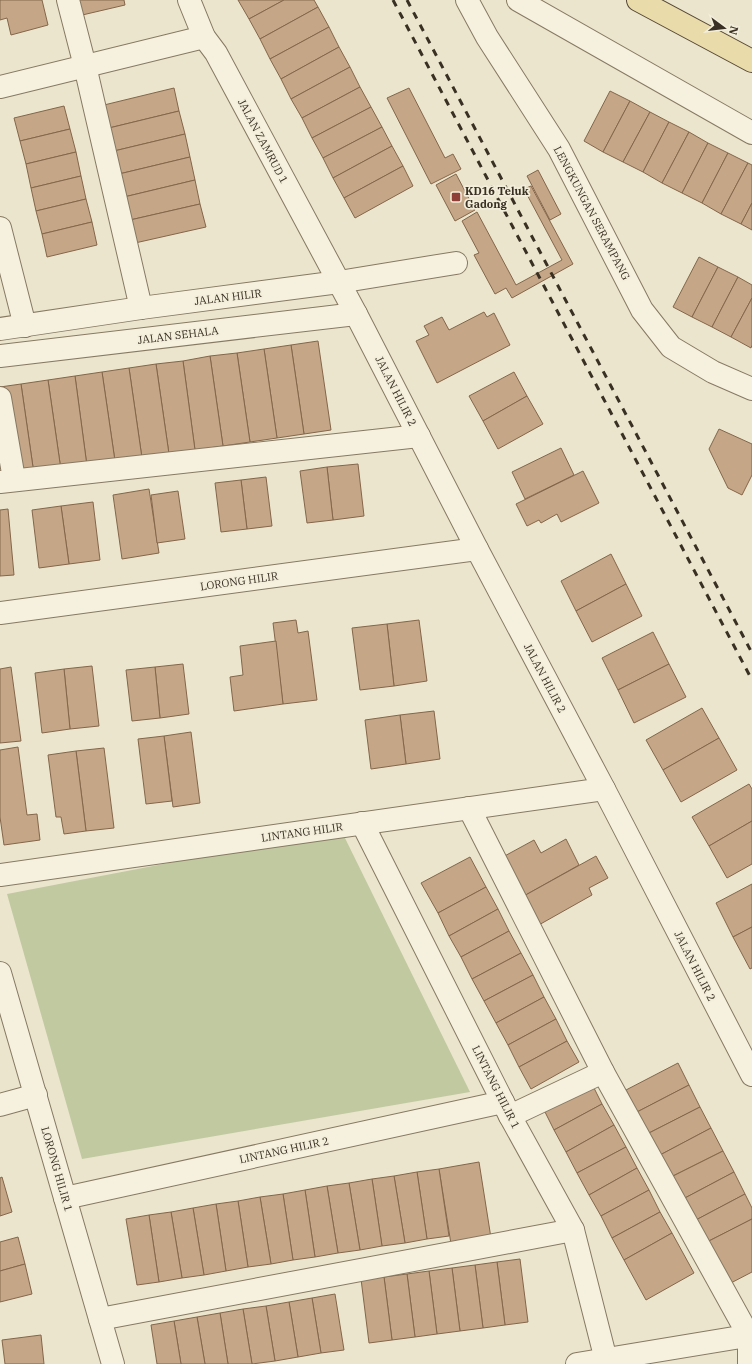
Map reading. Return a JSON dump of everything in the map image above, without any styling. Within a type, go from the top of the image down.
[{"type":"main road","points":[[638,0],[752,62]]},
{"type":"street","points":[[68,0],[141,308]]},
{"type":"street","name":"JALAN ZAMRUD 1","points":[[189,0],[204,37],[216,53],[339,282]]},
{"type":"street","name":"LENGKUNGAN SERAMPANG","points":[[467,0],[487,37],[559,149],[642,310],[671,347],[713,372],[752,389]]},
{"type":"street","points":[[518,0],[752,133]]},
{"type":"street","points":[[0,86],[204,37]]},
{"type":"street","points":[[0,228],[25,326]]},
{"type":"street","name":"JALAN HILIR","points":[[0,329],[141,308],[339,282],[456,264]]},
{"type":"street","name":"JALAN HILIR 2","points":[[339,282],[477,549],[604,788],[752,1075]]},
{"type":"street","name":"JALAN SEHALA","points":[[0,356],[356,314]]},
{"type":"street","points":[[0,398],[7,480],[419,436]]},
{"type":"street","name":"LORONG HILIR","points":[[0,613],[477,549]]},
{"type":"street","name":"LINTANG HILIR","points":[[0,875],[604,788]]},
{"type":"street","points":[[469,808],[603,1072],[750,1335],[749,1364]]},
{"type":"street","name":"LINTANG HILIR 1","points":[[362,823],[506,1109],[573,1230],[606,1360]]},
{"type":"street","name":"LORONG HILIR 1","points":[[0,973],[113,1364]]},
{"type":"street","name":"LINTANG HILIR 2","points":[[65,1198],[506,1109],[603,1072]]},
{"type":"street","points":[[0,1105],[36,1096]]},
{"type":"street","points":[[100,1319],[573,1230]]},
{"type":"street","points":[[577,1364],[750,1335]]},
{"type":"green space","points":[[341,830],[470,1092],[82,1159],[7,894]]},
{"type":"building","points":[[0,0],[42,0],[48,25],[11,35],[7,18],[0,20]]},
{"type":"building","points":[[75,0],[124,0],[125,5],[78,16]]},
{"type":"building","points":[[238,0],[284,0],[249,19]]},
{"type":"building","points":[[284,0],[314,0],[318,7],[260,39],[249,19]]},
{"type":"building","points":[[318,7],[329,27],[270,59],[260,39]]},
{"type":"building","points":[[329,27],[339,47],[281,79],[270,59]]},
{"type":"building","points":[[339,47],[350,67],[291,99],[281,79]]},
{"type":"building","points":[[350,67],[360,87],[302,118],[291,99]]},
{"type":"building","points":[[360,87],[371,107],[312,138],[302,118]]},
{"type":"building","points":[[174,88],[179,111],[109,128],[104,105]]},
{"type":"building","points":[[409,88],[445,158],[453,154],[461,169],[431,184],[387,98]]},
{"type":"building","points":[[610,91],[630,101],[603,152],[584,141]]},
{"type":"building","points":[[630,101],[650,112],[623,162],[603,152]]},
{"type":"building","points":[[64,106],[70,129],[20,141],[14,118]]},
{"type":"building","points":[[371,107],[382,127],[323,158],[312,138]]},
{"type":"building","points":[[179,111],[185,134],[114,151],[109,128]]},
{"type":"building","points":[[650,112],[669,122],[643,172],[623,162]]},
{"type":"building","points":[[669,122],[689,132],[662,183],[643,172]]},
{"type":"building","points":[[382,127],[392,146],[333,178],[323,158]]},
{"type":"building","points":[[70,129],[76,152],[26,164],[20,141]]},
{"type":"building","points":[[689,132],[708,143],[682,193],[662,183]]},
{"type":"building","points":[[185,134],[190,157],[119,174],[114,151]]},
{"type":"building","points":[[708,143],[728,153],[702,203],[682,193]]},
{"type":"building","points":[[392,146],[403,166],[344,198],[333,178]]},
{"type":"building","points":[[76,152],[81,176],[31,188],[26,164]]},
{"type":"building","points":[[728,153],[748,163],[721,214],[702,203]]},
{"type":"building","points":[[190,157],[195,180],[124,197],[119,174]]},
{"type":"building","points":[[748,163],[752,165],[752,203],[741,224],[721,214]]},
{"type":"building","points":[[403,166],[413,186],[355,218],[344,198]]},
{"type":"building","name":"KD16 Teluk Gadong","points":[[538,170],[561,214],[550,220],[527,176]]},
{"type":"building","name":"KD16 Teluk Gadong","points":[[456,174],[475,210],[455,221],[436,185]]},
{"type":"building","points":[[81,176],[86,199],[36,211],[31,188]]},
{"type":"building","points":[[195,180],[200,204],[130,220],[124,197]]},
{"type":"building","points":[[531,186],[573,264],[512,298],[506,288],[495,294],[474,255],[479,253],[462,221],[477,212],[516,285],[562,260],[524,189]]},
{"type":"building","points":[[86,199],[92,222],[42,234],[36,211]]},
{"type":"building","points":[[752,203],[752,230],[741,224]]},
{"type":"building","points":[[200,204],[206,227],[135,243],[130,220]]},
{"type":"building","points":[[92,222],[97,245],[47,257],[42,234]]},
{"type":"building","points":[[699,257],[718,267],[692,317],[673,307]]},
{"type":"building","points":[[718,267],[738,277],[712,327],[692,317]]},
{"type":"building","points":[[738,277],[752,285],[752,298],[731,337],[712,327]]},
{"type":"building","points":[[752,298],[752,345],[751,348],[731,337]]},
{"type":"building","points":[[484,312],[487,317],[494,313],[510,345],[437,383],[416,341],[429,335],[424,326],[442,317],[449,330]]},
{"type":"building","points":[[318,341],[331,430],[304,434],[291,345]]},
{"type":"building","points":[[291,345],[304,434],[277,438],[264,349]]},
{"type":"building","points":[[264,349],[277,438],[250,442],[237,353]]},
{"type":"building","points":[[237,353],[250,442],[223,446],[210,356]]},
{"type":"building","points":[[210,356],[223,446],[195,450],[183,361]]},
{"type":"building","points":[[183,361],[195,450],[169,454],[156,364]]},
{"type":"building","points":[[156,364],[169,454],[142,458],[129,368]]},
{"type":"building","points":[[129,368],[142,458],[115,461],[102,372]]},
{"type":"building","points":[[102,372],[115,461],[87,466],[75,376]]},
{"type":"building","points":[[514,372],[527,396],[483,421],[469,396]]},
{"type":"building","points":[[75,376],[87,466],[61,470],[48,380]]},
{"type":"building","points":[[48,380],[61,470],[34,474],[21,384]]},
{"type":"building","points":[[21,384],[34,474],[7,478],[0,431],[0,387]]},
{"type":"building","points":[[527,396],[543,424],[498,449],[483,421]]},
{"type":"building","points":[[719,429],[752,444],[752,475],[742,495],[728,488],[709,449]]},
{"type":"building","points":[[561,448],[574,475],[525,499],[512,472]]},
{"type":"building","points":[[358,464],[364,516],[333,520],[327,467]]},
{"type":"building","points":[[327,467],[333,520],[307,523],[300,471]]},
{"type":"building","points":[[583,471],[599,503],[561,522],[557,514],[541,523],[539,520],[527,526],[516,504]]},
{"type":"building","points":[[266,477],[272,526],[247,529],[241,480]]},
{"type":"building","points":[[241,480],[247,529],[221,532],[215,483]]},
{"type":"building","points":[[149,489],[159,553],[122,559],[113,495]]},
{"type":"building","points":[[178,491],[185,539],[157,543],[151,495]]},
{"type":"building","points":[[93,502],[100,560],[69,564],[61,506]]},
{"type":"building","points":[[61,506],[69,564],[39,568],[32,510]]},
{"type":"building","points":[[8,509],[14,575],[0,576],[0,510]]},
{"type":"building","points":[[611,554],[626,584],[576,611],[561,581]]},
{"type":"building","points":[[626,584],[642,616],[592,642],[576,611]]},
{"type":"building","points":[[296,620],[298,633],[308,631],[317,700],[283,704],[273,623]]},
{"type":"building","points":[[419,620],[427,681],[394,686],[387,624]]},
{"type":"building","points":[[387,624],[394,686],[360,690],[352,628]]},
{"type":"building","points":[[653,632],[669,664],[618,690],[602,658]]},
{"type":"building","points":[[276,641],[283,704],[234,711],[230,677],[243,675],[240,646]]},
{"type":"building","points":[[183,664],[189,714],[160,718],[155,667]]},
{"type":"building","points":[[669,664],[686,697],[634,723],[618,690]]},
{"type":"building","points":[[92,666],[99,726],[70,729],[64,669]]},
{"type":"building","points":[[11,667],[21,741],[0,743],[0,669]]},
{"type":"building","points":[[155,667],[160,718],[132,721],[126,670]]},
{"type":"building","points":[[64,669],[70,729],[42,733],[35,673]]},
{"type":"building","points":[[702,708],[719,738],[663,770],[646,740]]},
{"type":"building","points":[[434,711],[440,759],[406,764],[400,715]]},
{"type":"building","points":[[400,715],[406,764],[371,769],[365,720]]},
{"type":"building","points":[[191,732],[200,803],[173,807],[164,736]]},
{"type":"building","points":[[164,736],[172,801],[146,804],[138,739]]},
{"type":"building","points":[[719,738],[737,770],[681,802],[663,770]]},
{"type":"building","points":[[18,747],[27,815],[37,814],[40,840],[4,845],[0,817],[0,750]]},
{"type":"building","points":[[104,748],[114,828],[86,831],[76,751]]},
{"type":"building","points":[[76,751],[86,831],[64,834],[61,817],[56,817],[48,755]]},
{"type":"building","points":[[749,784],[752,789],[752,821],[709,846],[692,817]]},
{"type":"building","points":[[752,821],[752,864],[727,878],[709,846]]},
{"type":"building","points":[[566,839],[579,865],[522,897],[501,858],[534,840],[541,853]]},
{"type":"building","points":[[596,856],[608,878],[589,888],[592,895],[537,926],[522,897]]},
{"type":"building","points":[[470,857],[486,887],[438,913],[421,883]]},
{"type":"building","points":[[752,884],[752,927],[733,937],[716,903]]},
{"type":"building","points":[[486,887],[498,909],[449,936],[438,913]]},
{"type":"building","points":[[498,909],[509,931],[461,957],[449,936]]},
{"type":"building","points":[[752,927],[752,968],[750,969],[733,937]]},
{"type":"building","points":[[509,931],[521,953],[472,979],[461,957]]},
{"type":"building","points":[[521,953],[533,975],[484,1001],[472,979]]},
{"type":"building","points":[[533,975],[544,997],[496,1023],[484,1001]]},
{"type":"building","points":[[544,997],[556,1019],[508,1045],[496,1023]]},
{"type":"building","points":[[556,1019],[567,1041],[519,1067],[508,1045]]},
{"type":"building","points":[[567,1041],[579,1062],[531,1089],[519,1067]]},
{"type":"building","points":[[678,1063],[689,1085],[637,1112],[626,1090]]},
{"type":"building","points":[[591,1082],[602,1104],[554,1130],[543,1108]]},
{"type":"building","points":[[689,1085],[700,1107],[649,1133],[637,1112]]},
{"type":"building","points":[[602,1104],[614,1125],[566,1152],[554,1130]]},
{"type":"building","points":[[700,1107],[711,1128],[660,1155],[649,1133]]},
{"type":"building","points":[[614,1125],[626,1147],[577,1173],[566,1152]]},
{"type":"building","points":[[711,1128],[723,1151],[671,1177],[660,1155]]},
{"type":"building","points":[[626,1147],[637,1168],[589,1195],[577,1173]]},
{"type":"building","points":[[723,1151],[734,1172],[683,1199],[671,1177]]},
{"type":"building","points":[[479,1162],[491,1238],[451,1244],[439,1169]]},
{"type":"building","points":[[637,1168],[649,1190],[601,1216],[589,1195]]},
{"type":"building","points":[[439,1169],[449,1236],[427,1239],[417,1172]]},
{"type":"building","points":[[417,1172],[427,1239],[405,1243],[394,1176]]},
{"type":"building","points":[[734,1172],[745,1194],[694,1221],[683,1199]]},
{"type":"building","points":[[394,1176],[405,1243],[382,1246],[372,1179]]},
{"type":"building","points":[[2,1177],[12,1212],[0,1216],[0,1178]]},
{"type":"building","points":[[372,1179],[382,1246],[360,1250],[349,1183]]},
{"type":"building","points":[[349,1183],[360,1250],[338,1253],[327,1186]]},
{"type":"building","points":[[327,1186],[338,1253],[315,1257],[305,1190]]},
{"type":"building","points":[[305,1190],[315,1257],[293,1260],[283,1194]]},
{"type":"building","points":[[649,1190],[660,1212],[612,1238],[601,1216]]},
{"type":"building","points":[[283,1194],[293,1260],[271,1264],[260,1197]]},
{"type":"building","points":[[745,1194],[752,1208],[752,1219],[705,1243],[694,1221]]},
{"type":"building","points":[[260,1197],[271,1264],[248,1267],[238,1201]]},
{"type":"building","points":[[238,1201],[248,1267],[226,1271],[216,1204]]},
{"type":"building","points":[[216,1204],[226,1271],[204,1275],[193,1208]]},
{"type":"building","points":[[193,1208],[204,1275],[182,1278],[171,1212]]},
{"type":"building","points":[[171,1212],[182,1278],[159,1282],[149,1215]]},
{"type":"building","points":[[660,1212],[672,1233],[624,1260],[612,1238]]},
{"type":"building","points":[[149,1215],[159,1282],[137,1285],[126,1219]]},
{"type":"building","points":[[752,1219],[752,1272],[727,1285],[705,1243]]},
{"type":"building","points":[[672,1233],[694,1273],[646,1300],[624,1260]]},
{"type":"building","points":[[18,1237],[25,1264],[0,1271],[0,1242]]},
{"type":"building","points":[[520,1259],[528,1322],[505,1325],[497,1262]]},
{"type":"building","points":[[497,1262],[505,1325],[483,1328],[475,1265]]},
{"type":"building","points":[[25,1264],[32,1294],[0,1302],[0,1271]]},
{"type":"building","points":[[475,1265],[483,1328],[460,1331],[452,1268]]},
{"type":"building","points":[[452,1268],[460,1331],[437,1334],[429,1271]]},
{"type":"building","points":[[429,1271],[437,1334],[415,1337],[407,1274]]},
{"type":"building","points":[[407,1274],[415,1337],[392,1340],[384,1277]]},
{"type":"building","points":[[384,1277],[392,1340],[369,1343],[361,1279]]},
{"type":"building","points":[[335,1294],[344,1350],[321,1353],[312,1298]]},
{"type":"building","points":[[312,1298],[321,1353],[298,1357],[289,1302]]},
{"type":"building","points":[[289,1302],[298,1357],[275,1361],[266,1306]]},
{"type":"building","points":[[266,1306],[275,1361],[252,1364],[243,1309]]},
{"type":"building","points":[[243,1309],[252,1364],[228,1364],[220,1313]]},
{"type":"building","points":[[220,1313],[228,1364],[205,1364],[197,1317]]},
{"type":"building","points":[[197,1317],[205,1364],[181,1364],[174,1321]]},
{"type":"building","points":[[174,1321],[181,1364],[157,1364],[151,1325]]},
{"type":"building","points":[[41,1335],[44,1364],[5,1364],[2,1340]]},
{"type":"railway","points":[[393,0],[752,680]]},
{"type":"railway","points":[[407,0],[752,653]]},
{"type":"place","name":"KD16 Teluk Gadong","points":[[456,197]]}]
